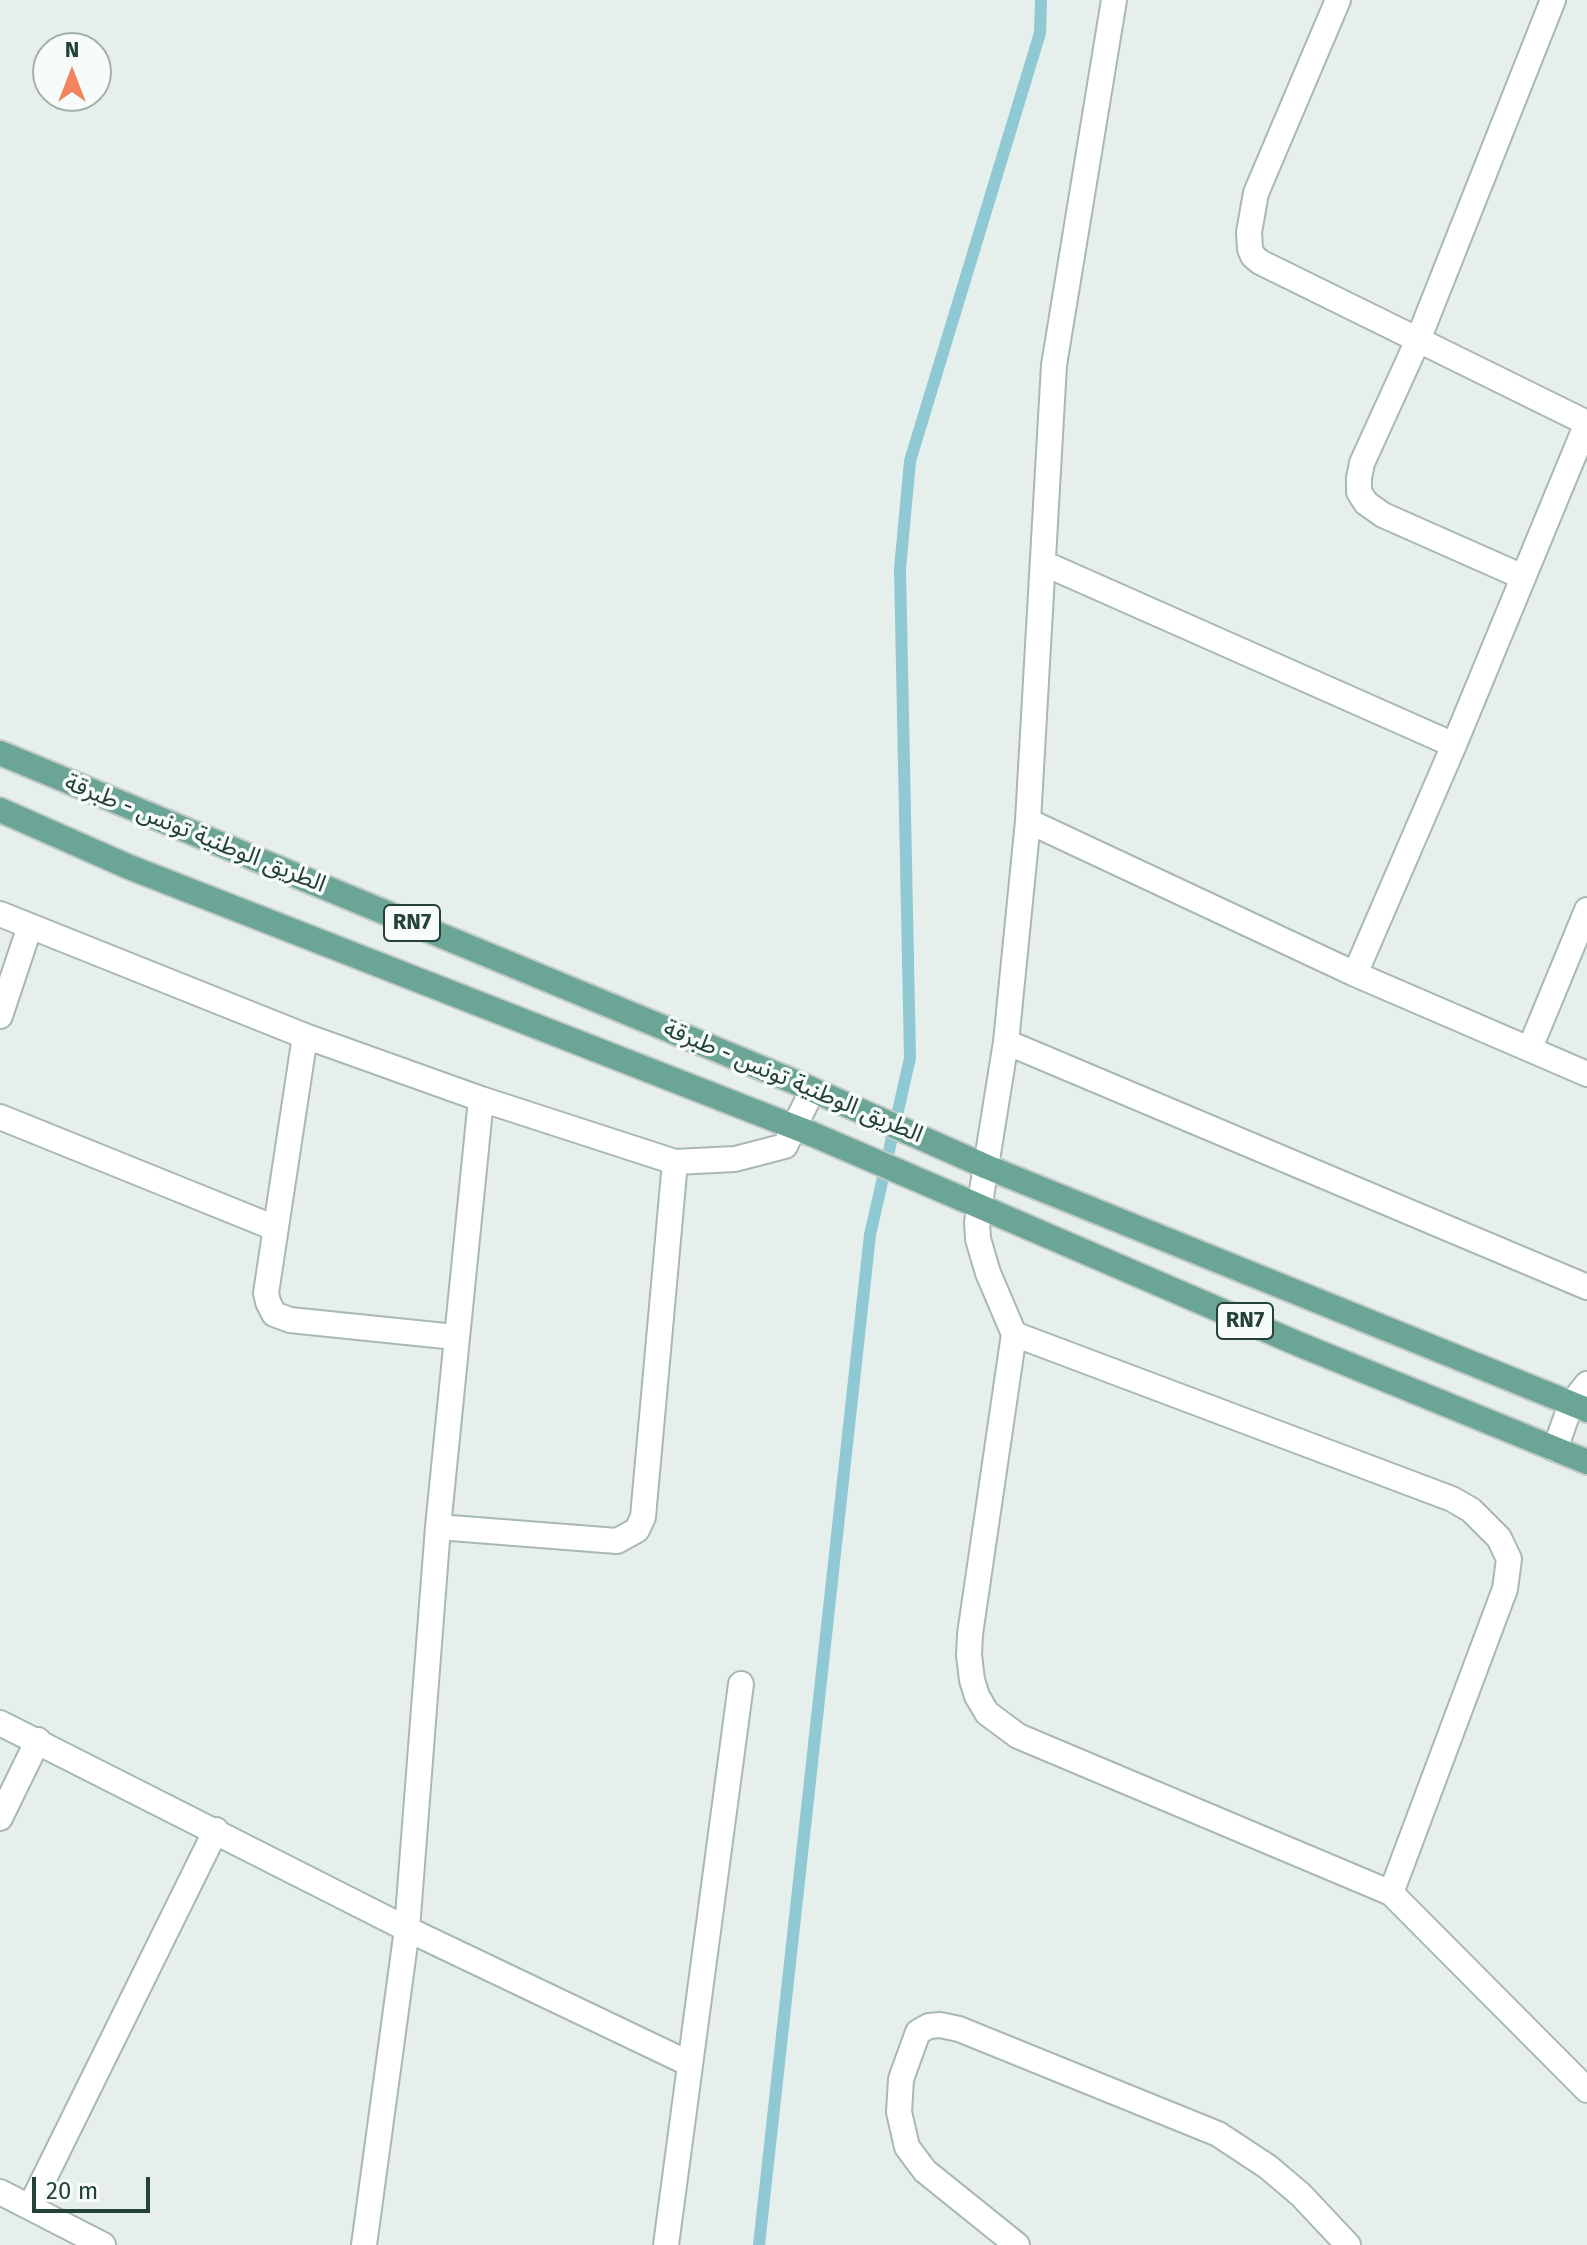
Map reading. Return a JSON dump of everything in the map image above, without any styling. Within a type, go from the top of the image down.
[{"type":"main road","name":"الطريق الوطنية تونس - طبرقة","points":[[0,753],[795,1082],[987,1167],[1579,1407]]},
{"type":"main road","name":"الطريق الوطنية تونس - طبرقة","points":[[0,810],[129,867],[906,1173],[1296,1343],[1587,1462]]},
{"type":"street","points":[[1114,0],[1054,365],[1028,821],[1006,1042],[979,1206],[978,1239],[988,1273],[1014,1334],[970,1634],[972,1680],[987,1713],[1018,1736],[1391,1893],[1587,2090]]},
{"type":"street","points":[[1338,0],[1256,193],[1251,212],[1250,249],[1260,262],[1587,423],[1355,974]]},
{"type":"street","points":[[1523,577],[1383,515],[1366,503],[1359,492],[1362,463],[1418,340],[1553,0]]},
{"type":"street","points":[[1043,563],[1454,745]]},
{"type":"street","points":[[1028,821],[1355,974],[1587,1074]]},
{"type":"street","points":[[1530,1048],[1587,910]]},
{"type":"street","points":[[0,914],[305,1036],[481,1099],[675,1162],[735,1159],[785,1146],[802,1131],[817,1093]]},
{"type":"street","points":[[0,1016],[30,926]]},
{"type":"street","points":[[305,1036],[266,1293],[274,1314],[290,1320],[455,1337]]},
{"type":"street","points":[[1006,1042],[1587,1287]]},
{"type":"street","points":[[364,2245],[407,1929],[438,1527],[481,1099]]},
{"type":"street","points":[[0,1117],[275,1228]]},
{"type":"street","points":[[438,1527],[617,1541],[637,1530],[643,1517],[646,1492],[675,1162]]},
{"type":"street","points":[[1014,1334],[1452,1499],[1471,1510],[1499,1538],[1509,1559],[1505,1589],[1391,1893]]},
{"type":"street","points":[[1555,1449],[1579,1407],[1587,1384]]},
{"type":"street","points":[[666,2245],[741,1684]]},
{"type":"street","points":[[0,1723],[407,1929],[690,2064]]},
{"type":"street","points":[[0,1818],[38,1740]]},
{"type":"street","points":[[30,2207],[216,1830]]},
{"type":"street","points":[[1017,2245],[925,2171],[907,2147],[899,2112],[901,2079],[918,2032],[929,2026],[959,2029],[1218,2134],[1268,2167],[1301,2195],[1348,2245]]},
{"type":"street","points":[[0,2192],[103,2245]]},
{"type":"waterway","points":[[759,2245],[870,1235],[910,1058],[900,569],[910,461],[1040,33],[1041,0]]}]
